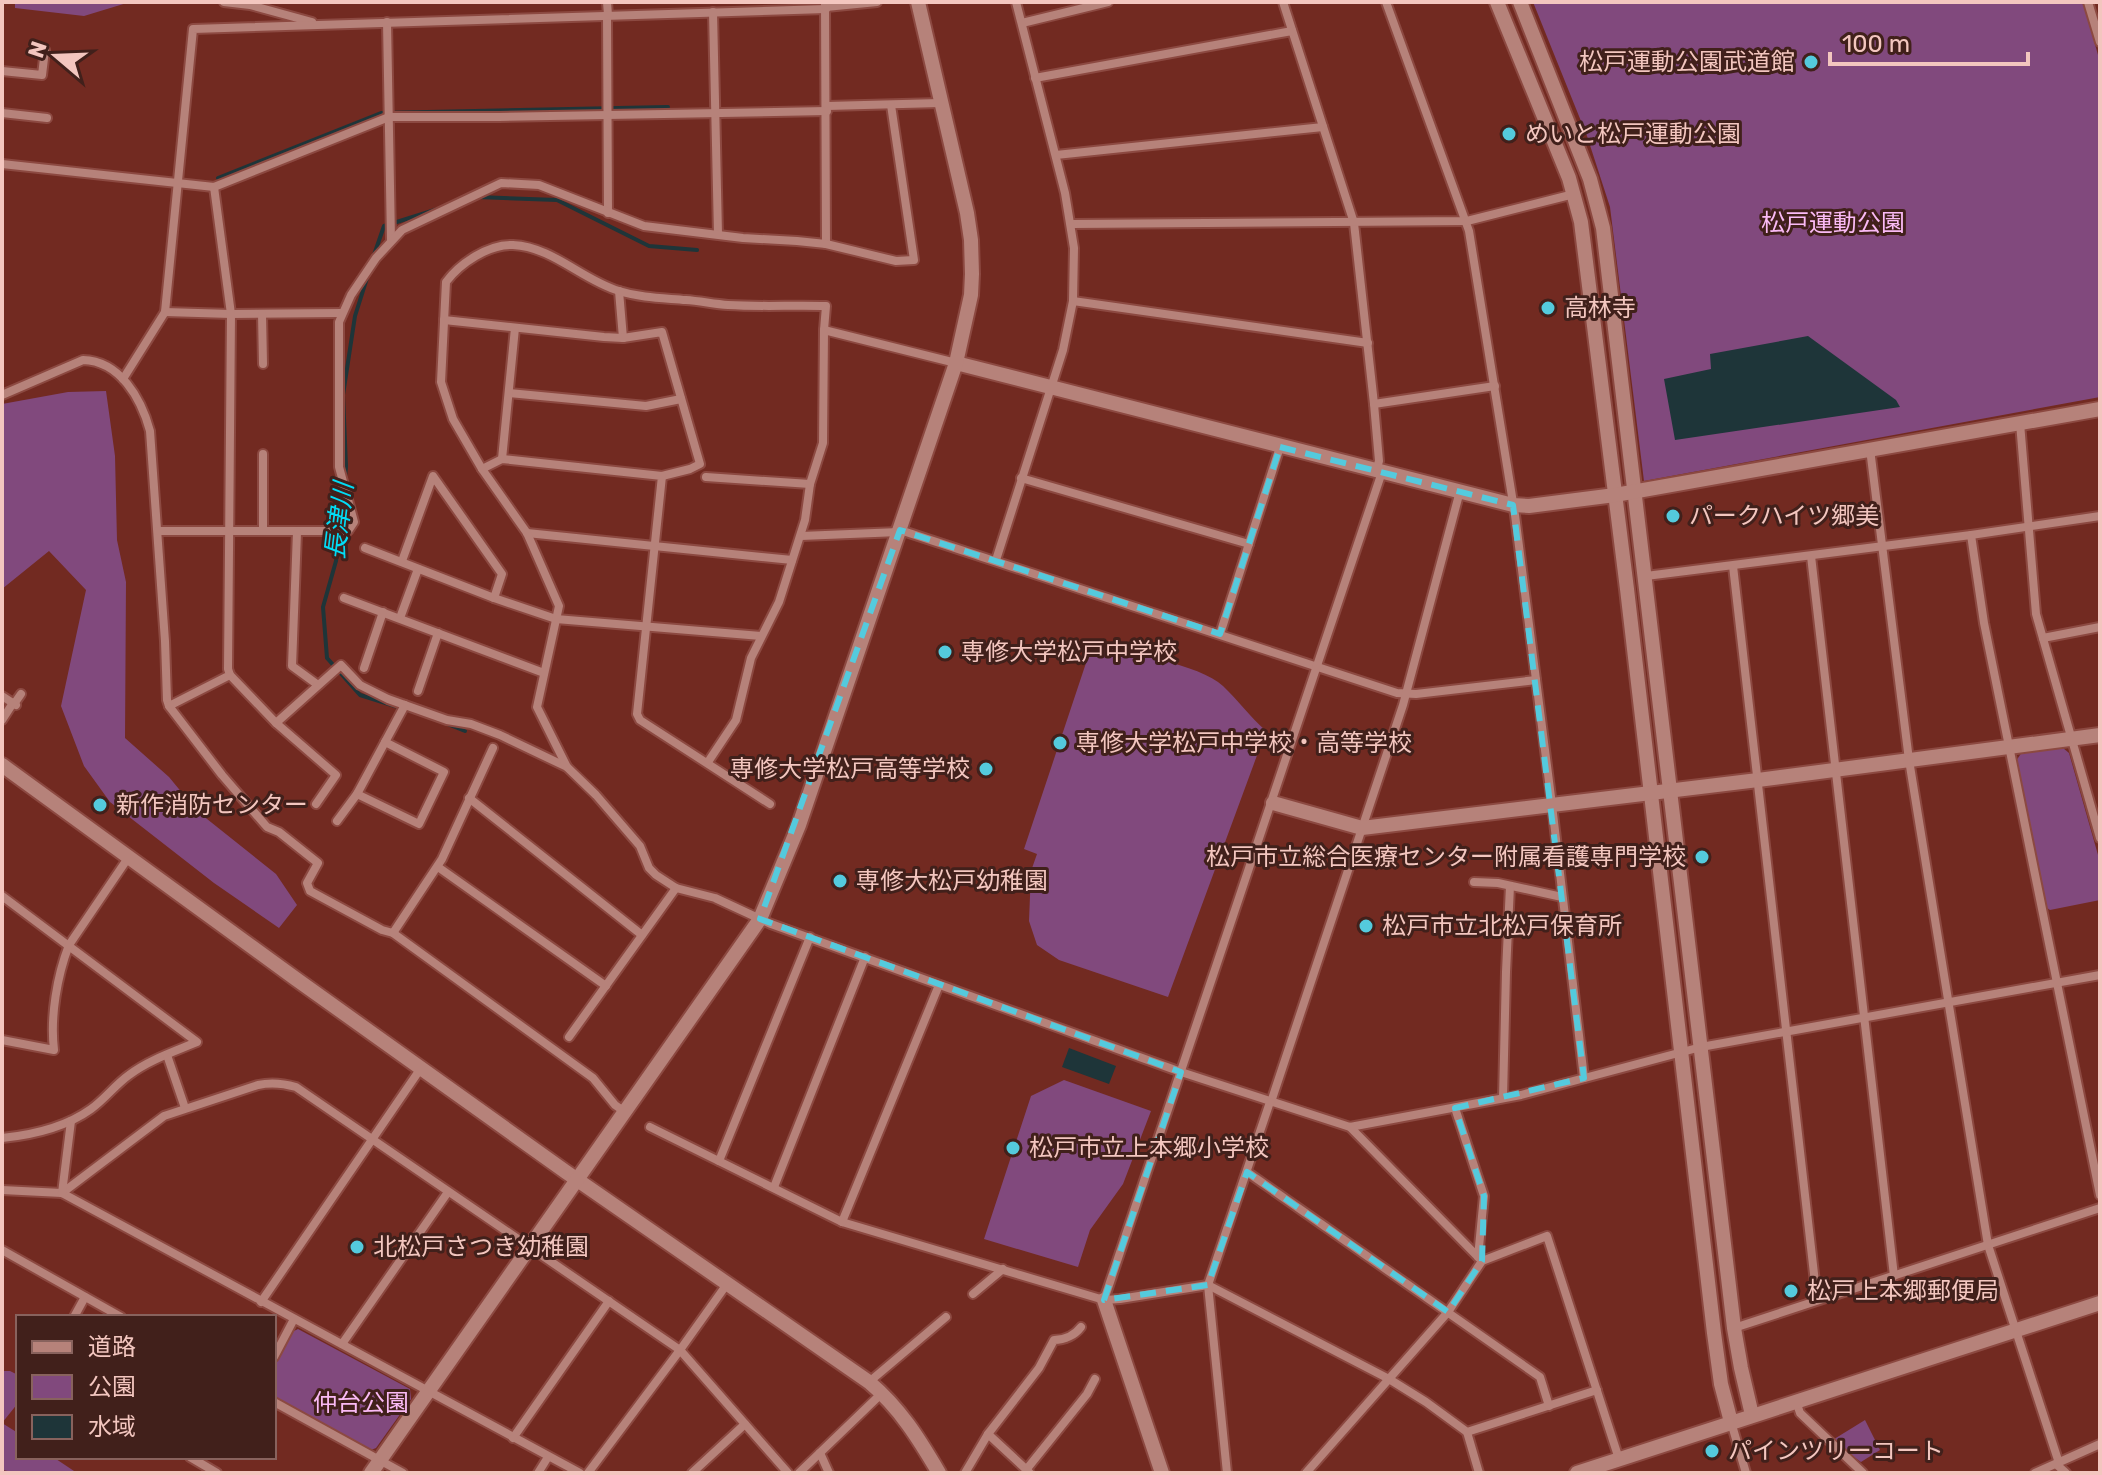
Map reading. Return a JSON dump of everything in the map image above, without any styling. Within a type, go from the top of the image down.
[{"type":"street","points":[[224,2],[250,5],[321,24]]},
{"type":"street","points":[[607,2],[608,213]]},
{"type":"street","points":[[123,379],[165,312],[193,29],[713,12],[877,2]]},
{"type":"street","points":[[375,1467],[760,919],[799,825],[956,363],[971,295],[972,259],[967,213],[918,2]]},
{"type":"street","points":[[996,560],[1063,350],[1073,301],[1072,224],[1016,2]]},
{"type":"street","points":[[1022,23],[1108,2]]},
{"type":"street","points":[[1162,1473],[1104,1300],[1318,668],[1379,472],[1354,223],[1283,2]]},
{"type":"street","points":[[1386,2],[1467,221],[1513,505],[1584,1078]]},
{"type":"street","points":[[1497,2],[1574,194],[1581,222],[1714,1333],[1721,1384],[1746,1473]]},
{"type":"street","points":[[1520,2],[1590,179],[1603,228],[1734,1328],[1752,1415]]},
{"type":"street","points":[[2088,2],[2100,42]]},
{"type":"street","points":[[826,6],[826,244]]},
{"type":"street","points":[[713,12],[718,234]]},
{"type":"street","points":[[387,22],[391,240]]},
{"type":"street","points":[[1035,78],[1292,31]]},
{"type":"street","points":[[2,71],[42,75],[45,50]]},
{"type":"street","points":[[2,164],[214,187],[389,117],[607,116],[940,103]]},
{"type":"street","points":[[158,531],[348,531],[354,522],[339,467],[339,322],[342,313],[376,258],[402,230],[501,183],[539,185],[644,226],[826,244],[896,261],[914,260],[891,105]]},
{"type":"street","points":[[1544,116],[1563,108]]},
{"type":"street","points":[[2,113],[47,118]]},
{"type":"street","points":[[1056,155],[1323,127]]},
{"type":"street","points":[[214,187],[231,314],[228,669],[230,675],[276,723],[336,775],[316,804]]},
{"type":"street","points":[[1072,224],[1467,221],[1574,194]]},
{"type":"street","points":[[567,767],[537,707],[559,606],[527,533],[482,469],[453,419],[441,382],[446,282],[453,273],[489,250],[506,245],[547,253],[619,291],[647,297],[730,305],[826,306],[823,443],[810,484],[801,536],[779,602],[751,658],[736,720],[708,762]]},
{"type":"street","points":[[619,291],[623,338]]},
{"type":"street","points":[[1073,301],[1368,343]]},
{"type":"street","points":[[165,312],[342,313]]},
{"type":"street","points":[[262,314],[263,364]]},
{"type":"street","points":[[444,320],[623,338],[662,332],[700,464],[662,476],[502,459],[482,469]]},
{"type":"street","points":[[502,459],[515,328]]},
{"type":"street","points":[[824,330],[1379,472],[1513,505],[1529,506],[1615,495],[2100,409]]},
{"type":"street","points":[[2,395],[83,360],[104,365],[123,379],[145,415],[150,431],[169,706],[267,827],[279,832],[318,863],[307,883],[310,891],[393,933],[593,1078],[615,1105],[625,1112]]},
{"type":"street","points":[[1374,404],[1495,386]]},
{"type":"street","points":[[509,393],[646,406],[681,399]]},
{"type":"street","points":[[2020,422],[2036,614],[2098,821],[2100,838]]},
{"type":"street","points":[[1220,634],[1280,447]]},
{"type":"street","points":[[1870,448],[1909,760],[1988,1245],[2058,1464],[2066,1473]]},
{"type":"street","points":[[263,454],[263,531]]},
{"type":"street","points":[[402,561],[433,476],[502,574],[494,598]]},
{"type":"street","points":[[662,476],[637,714],[640,720],[770,804]]},
{"type":"street","points":[[706,477],[810,484]]},
{"type":"street","points":[[1021,478],[1249,544]]},
{"type":"street","points":[[1227,1473],[1208,1285],[1406,694],[1460,491]]},
{"type":"street","points":[[1627,589],[1647,581],[1733,566],[2100,516]]},
{"type":"street","points":[[801,536],[900,531],[1397,693],[1536,680]]},
{"type":"street","points":[[297,532],[292,666],[318,685]]},
{"type":"street","points":[[527,533],[792,560]]},
{"type":"street","points":[[1971,535],[1984,623],[2100,1195]]},
{"type":"street","points":[[365,548],[556,619],[761,636]]},
{"type":"street","points":[[1811,556],[1894,1276]]},
{"type":"street","points":[[1733,566],[1817,1300]]},
{"type":"street","points":[[400,618],[418,569]]},
{"type":"street","points":[[344,598],[544,673]]},
{"type":"street","points":[[364,668],[383,612]]},
{"type":"street","points":[[2043,638],[2100,627]]},
{"type":"street","points":[[418,691],[438,633]]},
{"type":"street","points":[[276,723],[341,665],[360,685],[405,705],[500,735],[567,767],[640,846],[649,868],[676,888],[715,898],[760,919],[1181,1072],[1350,1127],[1503,1098],[1701,1047],[2100,975]]},
{"type":"street","points":[[169,706],[230,675]]},
{"type":"street","points":[[2,720],[21,694]]},
{"type":"street","points":[[2,696],[14,704]]},
{"type":"street","points":[[337,821],[357,794],[405,705]]},
{"type":"street","points":[[1273,803],[1362,828],[2100,735]]},
{"type":"street","points":[[357,794],[419,824],[444,772],[385,742]]},
{"type":"street","points":[[393,933],[438,867],[493,748]]},
{"type":"street","points":[[2,765],[576,1179],[869,1382],[911,1426],[939,1473]]},
{"type":"street","points":[[469,798],[642,935]]},
{"type":"street","points":[[2,1040],[54,1050],[52,1019],[69,945],[128,858]]},
{"type":"street","points":[[438,867],[606,986]]},
{"type":"street","points":[[1474,882],[1562,897]]},
{"type":"street","points":[[1503,1098],[1510,886]]},
{"type":"street","points":[[569,1037],[676,888]]},
{"type":"street","points":[[2,896],[197,1042],[129,1075],[90,1109],[71,1121],[2,1138]]},
{"type":"street","points":[[719,1161],[810,937]]},
{"type":"street","points":[[774,1187],[865,957]]},
{"type":"street","points":[[842,1222],[939,985]]},
{"type":"street","points":[[167,1055],[185,1108]]},
{"type":"street","points":[[261,1302],[421,1068]]},
{"type":"street","points":[[62,1193],[164,1116],[269,1082],[296,1087],[680,1350],[788,1473]]},
{"type":"street","points":[[1306,1473],[1448,1312],[1480,1259],[1484,1196],[1455,1108]]},
{"type":"street","points":[[62,1193],[71,1121]]},
{"type":"street","points":[[650,1127],[842,1222],[1104,1300],[1208,1285],[1389,1379],[1426,1402],[1467,1432],[1479,1473]]},
{"type":"street","points":[[1350,1127],[1480,1259]]},
{"type":"street","points":[[1247,1172],[1540,1377],[1549,1406]]},
{"type":"street","points":[[2,1190],[62,1193],[580,1473]]},
{"type":"street","points":[[342,1344],[448,1192]]},
{"type":"street","points":[[1714,1333],[2100,1208]]},
{"type":"street","points":[[1480,1259],[1547,1236],[1619,1459]]},
{"type":"street","points":[[2,1250],[117,1315]]},
{"type":"street","points":[[973,1294],[1003,1269]]},
{"type":"street","points":[[588,1473],[727,1284]]},
{"type":"street","points":[[75,1315],[85,1297]]},
{"type":"street","points":[[513,1438],[609,1301]]},
{"type":"street","points":[[1577,1473],[2100,1303]]},
{"type":"street","points":[[869,1382],[946,1317]]},
{"type":"street","points":[[276,1353],[294,1319]]},
{"type":"street","points":[[965,1473],[988,1434],[1039,1368],[1054,1340],[1062,1340],[1081,1327]]},
{"type":"street","points":[[988,1434],[1028,1471],[1095,1379]]},
{"type":"street","points":[[1467,1432],[1597,1390]]},
{"type":"street","points":[[799,1473],[882,1393]]},
{"type":"street","points":[[1796,1401],[1800,1413],[1863,1473]]},
{"type":"street","points":[[276,1403],[375,1467],[403,1473]]},
{"type":"street","points":[[692,1473],[745,1424]]},
{"type":"street","points":[[2035,1473],[2100,1444]]},
{"type":"street","points":[[820,1453],[829,1473]]},
{"type":"street","points":[[538,1473],[548,1457]]},
{"type":"street","points":[[193,1459],[217,1473]]},
{"type":"highlighted area","points":[[1280,447],[1513,505],[1584,1078],[1455,1108],[1484,1196],[1482,1261],[1448,1312],[1247,1172],[1208,1285],[1104,1300],[1181,1072],[760,919],[900,530],[1220,634]]},
{"type":"green space","points":[[15,2],[130,2],[84,16],[15,8]]},
{"type":"green space","name":"松戸運動公園","points":[[1533,2],[2083,2],[2100,62],[2100,397],[1644,481],[1610,207],[1587,136]]},
{"type":"green space","points":[[106,391],[115,456],[117,540],[126,582],[125,738],[169,777],[197,811],[276,874],[297,905],[279,928],[214,883],[110,802],[84,766],[61,706],[86,590],[49,551],[2,589],[2,404],[68,392]]},
{"type":"green space","points":[[1092,645],[1161,660],[1212,678],[1266,731],[1168,997],[1059,960],[1037,945],[1029,921],[1031,871],[1037,854],[1024,849]]},
{"type":"green space","points":[[2063,748],[2069,753],[2100,862],[2100,900],[2050,910],[2047,908],[2016,761],[2022,752]]},
{"type":"green space","points":[[1064,1080],[1151,1111],[1123,1184],[1090,1230],[1078,1267],[984,1239],[1031,1096]]},
{"type":"green space","name":"仲台公園","points":[[298,1329],[410,1389],[411,1399],[376,1448],[371,1450],[276,1399],[276,1362],[292,1332]]},
{"type":"green space","points":[[2,1371],[10,1371],[16,1374],[16,1406],[2,1423]]},
{"type":"green space","points":[[1865,1420],[1880,1450],[1861,1462],[1831,1441]]},
{"type":"green space","points":[[2,1423],[16,1432],[16,1459],[56,1459],[77,1473],[18,1473],[2,1470]]},
{"type":"water","points":[[1808,336],[1896,400],[1900,407],[1675,440],[1664,379],[1711,369],[1710,354]]},
{"type":"water","points":[[1069,1048],[1116,1066],[1109,1084],[1062,1067]]},
{"type":"waterway","points":[[218,178],[381,113],[668,107]]},
{"type":"waterway","points":[[477,197],[557,200],[649,246],[697,250]]},
{"type":"waterway","points":[[374,255],[384,226],[438,209]]},
{"type":"waterway","name":"長津川","points":[[345,479],[343,395],[355,316],[368,275]]},
{"type":"waterway","name":"長津川","points":[[343,492],[336,561],[323,607],[327,658],[360,695],[414,712]]},
{"type":"waterway","name":"長津川","points":[[445,723],[465,731]]},
{"type":"place","name":"松戸運動公園武道館","points":[[1811,62]]},
{"type":"place","name":"めいと松戸運動公園","points":[[1509,134]]},
{"type":"place","name":"高林寺","points":[[1548,308]]},
{"type":"place","name":"パークハイツ郷美","points":[[1673,516]]},
{"type":"place","name":"専修大学松戸中学校","points":[[945,652]]},
{"type":"place","name":"専修大学松戸中学校・高等学校","points":[[1060,743]]},
{"type":"place","name":"専修大学松戸高等学校","points":[[986,769]]},
{"type":"place","name":"新作消防センター","points":[[100,805]]},
{"type":"place","name":"松戸市立総合医療センター附属看護専門学校","points":[[1702,857]]},
{"type":"place","name":"専修大松戸幼稚園","points":[[840,881]]},
{"type":"place","name":"松戸市立北松戸保育所","points":[[1366,926]]},
{"type":"place","name":"松戸市立上本郷小学校","points":[[1013,1148]]},
{"type":"place","name":"北松戸さつき幼稚園","points":[[357,1247]]},
{"type":"place","name":"松戸上本郷郵便局","points":[[1791,1291]]},
{"type":"place","name":"パインツリーコート","points":[[1712,1451]]}]
